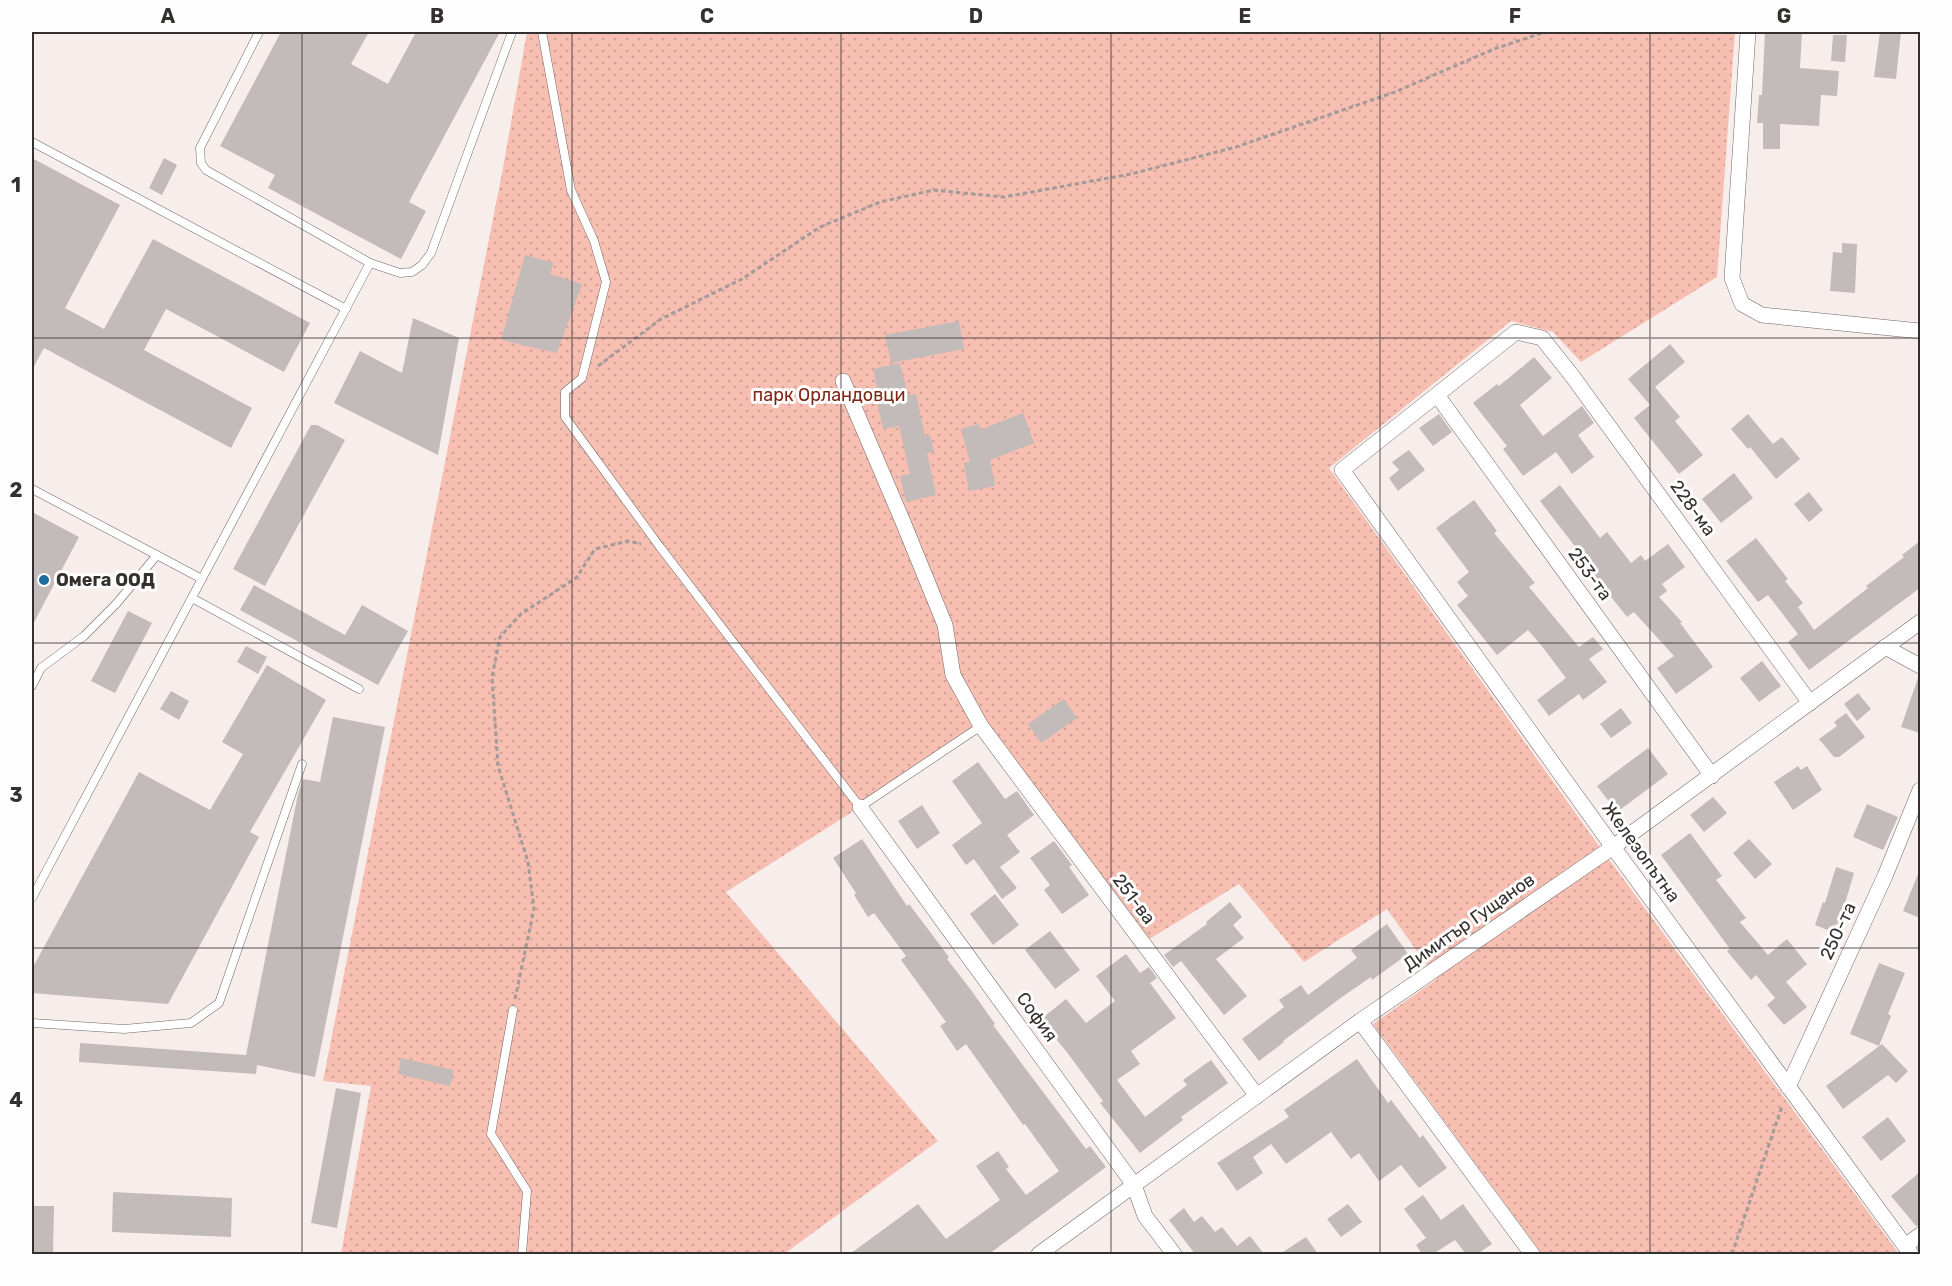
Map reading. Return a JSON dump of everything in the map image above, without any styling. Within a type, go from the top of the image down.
[{"type":"street","points":[[1748,32],[1732,278],[1742,304],[1762,315],[1920,331]]},
{"type":"street","name":"228-ма","points":[[1437,395],[1516,332],[1542,338],[1573,377],[1810,703]]},
{"type":"street","name":"251-ва","points":[[843,381],[945,625],[953,675],[981,726],[1257,1095]]},
{"type":"street","name":"Железопътна","points":[[1437,395],[1342,470],[1613,847],[1908,1250]]},
{"type":"street","name":"253-та","points":[[1437,395],[1712,776]]},
{"type":"street","name":"Димитър Гущанов","points":[[1039,1254],[1360,1021],[1712,776],[1920,622]]},
{"type":"street","points":[[1885,647],[1920,666]]},
{"type":"street","name":"250-та","points":[[1788,1087],[1885,876],[1920,790]]},
{"type":"street","name":"София","points":[[860,807],[1134,1185],[1145,1216],[1168,1251]]},
{"type":"street","points":[[1360,1021],[1532,1254]]},
{"type":"street","points":[[1908,1250],[1920,1235]]},
{"type":"lane","points":[[259,32],[200,148],[201,163],[206,170],[370,263],[400,273],[412,272],[422,265],[431,253],[512,32]]},
{"type":"lane","points":[[542,32],[571,190],[594,241],[606,282],[582,378],[565,392],[565,417],[660,547],[860,807],[981,726]]},
{"type":"lane","points":[[32,142],[346,309]]},
{"type":"lane","points":[[32,898],[370,263]]},
{"type":"lane","points":[[32,489],[202,579]]},
{"type":"lane","points":[[32,686],[41,668],[84,636],[116,604],[157,555]]},
{"type":"lane","points":[[192,598],[359,690]]},
{"type":"lane","points":[[32,1023],[124,1029],[191,1023],[219,1003],[302,764]]},
{"type":"lane","points":[[513,1010],[490,1134],[527,1191],[522,1254]]},
{"type":"path","points":[[582,378],[661,319],[742,279],[820,227],[880,202],[934,190],[1004,196],[1131,174],[1236,147],[1395,92],[1494,49],[1545,32]]},
{"type":"path","points":[[513,1010],[534,909],[528,862],[498,766],[492,677],[500,637],[521,614],[576,578],[595,549],[628,542],[660,547]]},
{"type":"path","points":[[1732,1254],[1788,1087]]},
{"type":"green space","name":"парк Орландовци","points":[[527,32],[1735,32],[1717,277],[1581,362],[1553,332],[1511,321],[1329,468],[1594,839],[1899,1254],[1542,1254],[1373,1024],[1437,979],[1387,909],[1304,962],[1239,884],[1143,943],[981,726],[860,807],[726,892],[938,1141],[784,1254],[341,1254],[371,1086],[323,1081],[503,168]]},
{"type":"building","points":[[281,32],[369,32],[351,64],[388,84],[416,32],[500,32],[409,202],[426,211],[401,259],[268,188],[275,175],[220,146]]},
{"type":"building","points":[[1765,32],[1802,32],[1800,68],[1839,71],[1837,96],[1821,95],[1819,126],[1780,124],[1780,149],[1763,149],[1763,123],[1757,123],[1759,95],[1762,95]]},
{"type":"building","points":[[1880,32],[1901,32],[1896,79],[1874,77]]},
{"type":"building","points":[[1833,35],[1847,35],[1845,62],[1831,61]]},
{"type":"building","points":[[32,158],[120,205],[65,308],[104,329],[153,239],[310,323],[284,372],[166,309],[144,350],[252,408],[231,448],[44,348],[32,370]]},
{"type":"building","points":[[164,158],[177,165],[162,195],[149,188]]},
{"type":"building","points":[[1842,243],[1857,244],[1855,293],[1830,291],[1833,252],[1842,253]]},
{"type":"building","points":[[525,255],[554,263],[550,274],[582,284],[557,353],[501,340]]},
{"type":"building","points":[[413,318],[459,338],[438,455],[334,403],[360,351],[402,373]]},
{"type":"building","points":[[959,321],[964,349],[891,363],[885,335]]},
{"type":"building","points":[[1670,344],[1685,362],[1655,387],[1680,417],[1675,421],[1703,455],[1679,474],[1634,418],[1650,405],[1628,379]]},
{"type":"building","points":[[1534,357],[1552,378],[1520,405],[1543,436],[1582,406],[1594,423],[1578,435],[1594,457],[1572,474],[1556,452],[1523,476],[1503,449],[1507,446],[1473,403],[1497,384],[1499,386]]},
{"type":"building","points":[[900,363],[908,395],[916,394],[925,436],[930,435],[934,452],[927,453],[936,495],[906,502],[900,476],[910,474],[899,426],[883,429],[873,369]]},
{"type":"building","points":[[1023,413],[1034,443],[990,460],[995,486],[969,491],[964,463],[970,462],[961,429],[979,424],[980,430]]},
{"type":"building","points":[[1439,414],[1452,432],[1433,446],[1419,428]]},
{"type":"building","points":[[1748,414],[1773,444],[1782,437],[1800,459],[1776,479],[1750,447],[1748,449],[1731,429]]},
{"type":"building","points":[[311,425],[317,425],[345,440],[265,586],[233,569]]},
{"type":"building","points":[[1409,450],[1425,470],[1398,491],[1389,478],[1399,470],[1392,462]]},
{"type":"building","points":[[1734,473],[1753,498],[1721,523],[1702,499]]},
{"type":"building","points":[[1560,485],[1600,538],[1607,532],[1631,563],[1641,555],[1645,561],[1668,544],[1685,567],[1662,584],[1667,591],[1659,597],[1682,622],[1680,623],[1713,667],[1676,694],[1657,668],[1674,656],[1634,612],[1627,617],[1578,555],[1580,553],[1540,501]]},
{"type":"building","points":[[1809,492],[1823,510],[1809,522],[1794,504]]},
{"type":"building","points":[[1474,500],[1497,531],[1494,533],[1535,583],[1529,587],[1579,647],[1593,637],[1603,649],[1589,659],[1607,682],[1583,700],[1579,694],[1549,716],[1537,700],[1566,678],[1541,645],[1528,630],[1497,655],[1457,605],[1468,596],[1457,582],[1469,572],[1436,528]]},
{"type":"building","name":"Омега ООД","points":[[32,512],[79,537],[32,626]]},
{"type":"building","points":[[1756,538],[1788,579],[1785,581],[1803,603],[1798,607],[1814,630],[1868,588],[1866,586],[1904,557],[1902,555],[1920,541],[1920,588],[1809,670],[1788,642],[1798,634],[1768,595],[1758,602],[1726,561]]},
{"type":"building","points":[[254,585],[345,635],[362,605],[408,631],[378,685],[240,610]]},
{"type":"building","points":[[128,611],[152,623],[115,693],[91,681]]},
{"type":"building","points":[[246,646],[267,657],[258,674],[237,662]]},
{"type":"building","points":[[1762,661],[1781,686],[1759,702],[1740,678]]},
{"type":"building","points":[[267,665],[326,700],[250,832],[259,837],[168,1004],[32,993],[32,969],[139,772],[210,810],[243,754],[222,742]]},
{"type":"building","points":[[1918,678],[1920,678],[1920,733],[1901,727]]},
{"type":"building","points":[[171,691],[189,701],[179,720],[160,709]]},
{"type":"building","points":[[1858,693],[1871,709],[1857,721],[1844,704]]},
{"type":"building","points":[[1064,699],[1077,718],[1041,743],[1028,724]]},
{"type":"building","points":[[1621,708],[1632,723],[1611,738],[1600,724]]},
{"type":"building","points":[[1846,713],[1865,737],[1839,757],[1834,757],[1819,739],[1837,726],[1834,722]]},
{"type":"building","points":[[333,717],[385,727],[315,1077],[257,1065],[256,1074],[79,1062],[80,1043],[246,1055],[298,794],[303,779],[320,782]]},
{"type":"building","points":[[1648,748],[1668,774],[1617,812],[1597,786]]},
{"type":"building","points":[[978,762],[1005,799],[1017,791],[1034,815],[1007,835],[1020,852],[1000,867],[1017,888],[1002,899],[974,859],[966,865],[952,845],[982,823],[952,781]]},
{"type":"building","points":[[1798,766],[1801,770],[1807,766],[1822,790],[1793,810],[1774,782]]},
{"type":"building","points":[[1713,797],[1727,813],[1704,832],[1690,815]]},
{"type":"building","points":[[1867,804],[1898,817],[1883,850],[1853,837]]},
{"type":"building","points":[[922,805],[940,833],[917,849],[898,821]]},
{"type":"building","points":[[1690,833],[1722,876],[1716,880],[1746,918],[1740,922],[1768,955],[1787,939],[1807,964],[1786,982],[1807,1007],[1784,1025],[1767,1005],[1775,998],[1756,975],[1751,980],[1727,951],[1730,949],[1661,855]]},
{"type":"building","points":[[862,839],[907,906],[909,904],[949,957],[947,959],[995,1024],[993,1025],[1086,1149],[1090,1146],[1106,1167],[989,1254],[850,1254],[918,1204],[946,1239],[1000,1200],[976,1166],[998,1151],[1009,1167],[1006,1169],[1026,1195],[1059,1171],[1025,1124],[1023,1125],[966,1044],[957,1051],[940,1026],[946,1022],[901,960],[906,956],[874,913],[868,917],[854,895],[856,893],[833,858]]},
{"type":"building","points":[[1749,839],[1772,864],[1755,879],[1733,853]]},
{"type":"building","points":[[1054,841],[1072,865],[1069,867],[1089,895],[1062,914],[1044,890],[1050,885],[1030,858]]},
{"type":"building","points":[[1836,867],[1854,873],[1843,910],[1848,912],[1843,927],[1836,924],[1833,932],[1815,925],[1823,902],[1825,903]]},
{"type":"building","points":[[1920,869],[1920,918],[1903,911]]},
{"type":"building","points":[[995,894],[1019,925],[993,945],[970,914]]},
{"type":"building","points":[[1230,902],[1242,917],[1233,925],[1244,938],[1216,959],[1247,996],[1224,1015],[1181,961],[1173,967],[1164,955],[1207,924],[1206,922]]},
{"type":"building","points":[[1387,924],[1408,954],[1372,980],[1371,977],[1342,997],[1259,1061],[1242,1039],[1284,1007],[1279,1000],[1301,985],[1308,995],[1357,958],[1351,950]]},
{"type":"building","points":[[1050,931],[1080,970],[1055,989],[1025,950]]},
{"type":"building","points":[[1126,954],[1140,973],[1149,967],[1157,978],[1150,983],[1176,1018],[1131,1051],[1140,1064],[1117,1080],[1145,1117],[1187,1085],[1183,1080],[1211,1060],[1228,1083],[1181,1117],[1183,1120],[1140,1153],[1100,1103],[1103,1101],[1066,1051],[1040,1020],[1066,999],[1086,1023],[1115,1001],[1096,976]]},
{"type":"building","points":[[1879,963],[1905,973],[1888,1014],[1891,1016],[1879,1046],[1850,1034]]},
{"type":"building","points":[[1882,1044],[1908,1071],[1896,1083],[1888,1075],[1843,1109],[1826,1086]]},
{"type":"building","points":[[401,1058],[454,1070],[450,1086],[398,1074]]},
{"type":"building","points":[[1357,1059],[1388,1103],[1391,1100],[1420,1138],[1423,1135],[1447,1168],[1419,1188],[1401,1165],[1379,1181],[1359,1153],[1351,1159],[1331,1132],[1286,1164],[1271,1144],[1253,1157],[1263,1173],[1237,1191],[1217,1163],[1289,1117],[1284,1110]]},
{"type":"building","points":[[336,1088],[361,1093],[337,1228],[311,1223]]},
{"type":"building","points":[[1888,1117],[1906,1141],[1881,1161],[1862,1137]]},
{"type":"building","points":[[1920,1172],[1920,1225],[1916,1226],[1891,1196]]},
{"type":"building","points":[[113,1192],[232,1198],[231,1237],[112,1232]]},
{"type":"building","points":[[1423,1195],[1441,1220],[1463,1204],[1492,1244],[1477,1254],[1466,1254],[1455,1240],[1433,1254],[1422,1254],[1416,1245],[1426,1238],[1404,1209]]},
{"type":"building","points":[[1348,1204],[1362,1222],[1341,1237],[1327,1219]]},
{"type":"building","points":[[32,1206],[54,1206],[53,1254],[32,1254]]},
{"type":"building","points":[[1184,1208],[1194,1222],[1202,1216],[1215,1232],[1222,1227],[1237,1246],[1250,1236],[1264,1254],[1195,1254],[1169,1220]]},
{"type":"building","points":[[1306,1237],[1318,1254],[1280,1254]]},
{"type":"place","name":"Омега ООД","points":[[44,580]]}]
